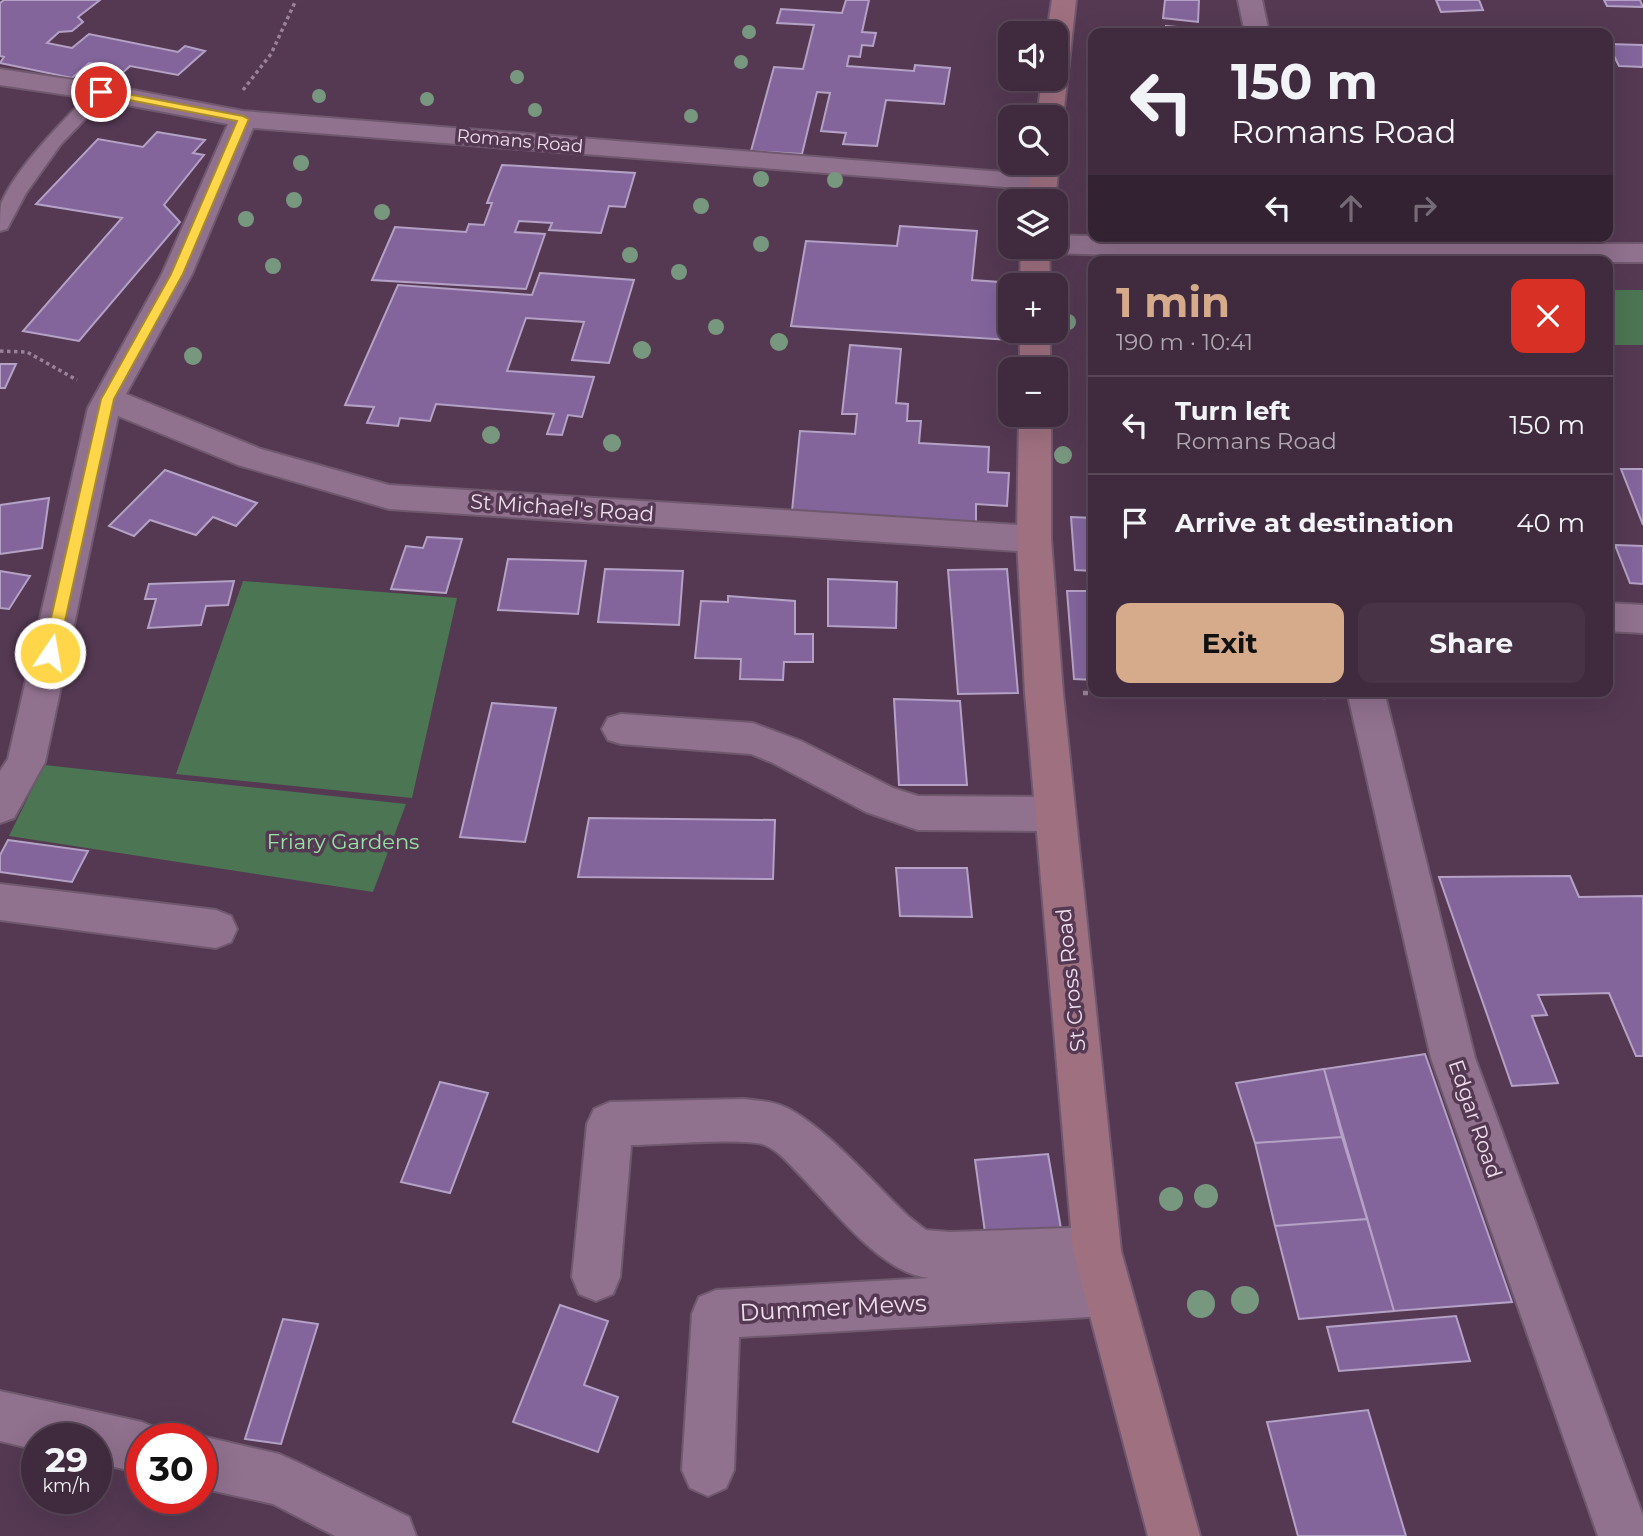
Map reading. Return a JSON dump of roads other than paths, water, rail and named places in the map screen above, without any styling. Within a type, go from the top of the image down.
[{"type":"main road","points":[[1061,21],[1063,0]]},
{"type":"main road","name":"St Cross Road","points":[[1035,427],[1034,540],[1044,693],[1102,1272],[1174,1536]]},
{"type":"street","points":[[1250,0],[1256,28]]},
{"type":"street","name":"Romans Road","points":[[0,77],[101,92],[233,118],[1043,182]]},
{"type":"street","points":[[0,806],[26,762],[108,399],[177,274],[233,118]]},
{"type":"street","points":[[1068,244],[1293,250],[1643,253]]},
{"type":"street","name":"St Michael's Road","points":[[108,399],[250,457],[389,497],[1034,540]]},
{"type":"street","points":[[1613,617],[1643,619]]},
{"type":"street","name":"Edgar Road","points":[[1366,697],[1453,1058],[1624,1536]]},
{"type":"street","points":[[621,729],[753,739],[787,752],[880,800],[918,813],[1055,814]]},
{"type":"street","points":[[0,902],[216,929]]},
{"type":"street","points":[[596,1278],[610,1124],[744,1121],[772,1124],[800,1143],[892,1234],[917,1253],[1102,1272]]},
{"type":"street","name":"Dummer Mews","points":[[708,1470],[716,1314],[1102,1272]]},
{"type":"street","points":[[0,1416],[126,1444]]},
{"type":"street","points":[[217,1466],[279,1480],[390,1536]]},
{"type":"lane","points":[[0,225],[17,192],[55,140],[101,92]]},
{"type":"park label","name":"Friary Gardens","points":[[343,842]]}]
